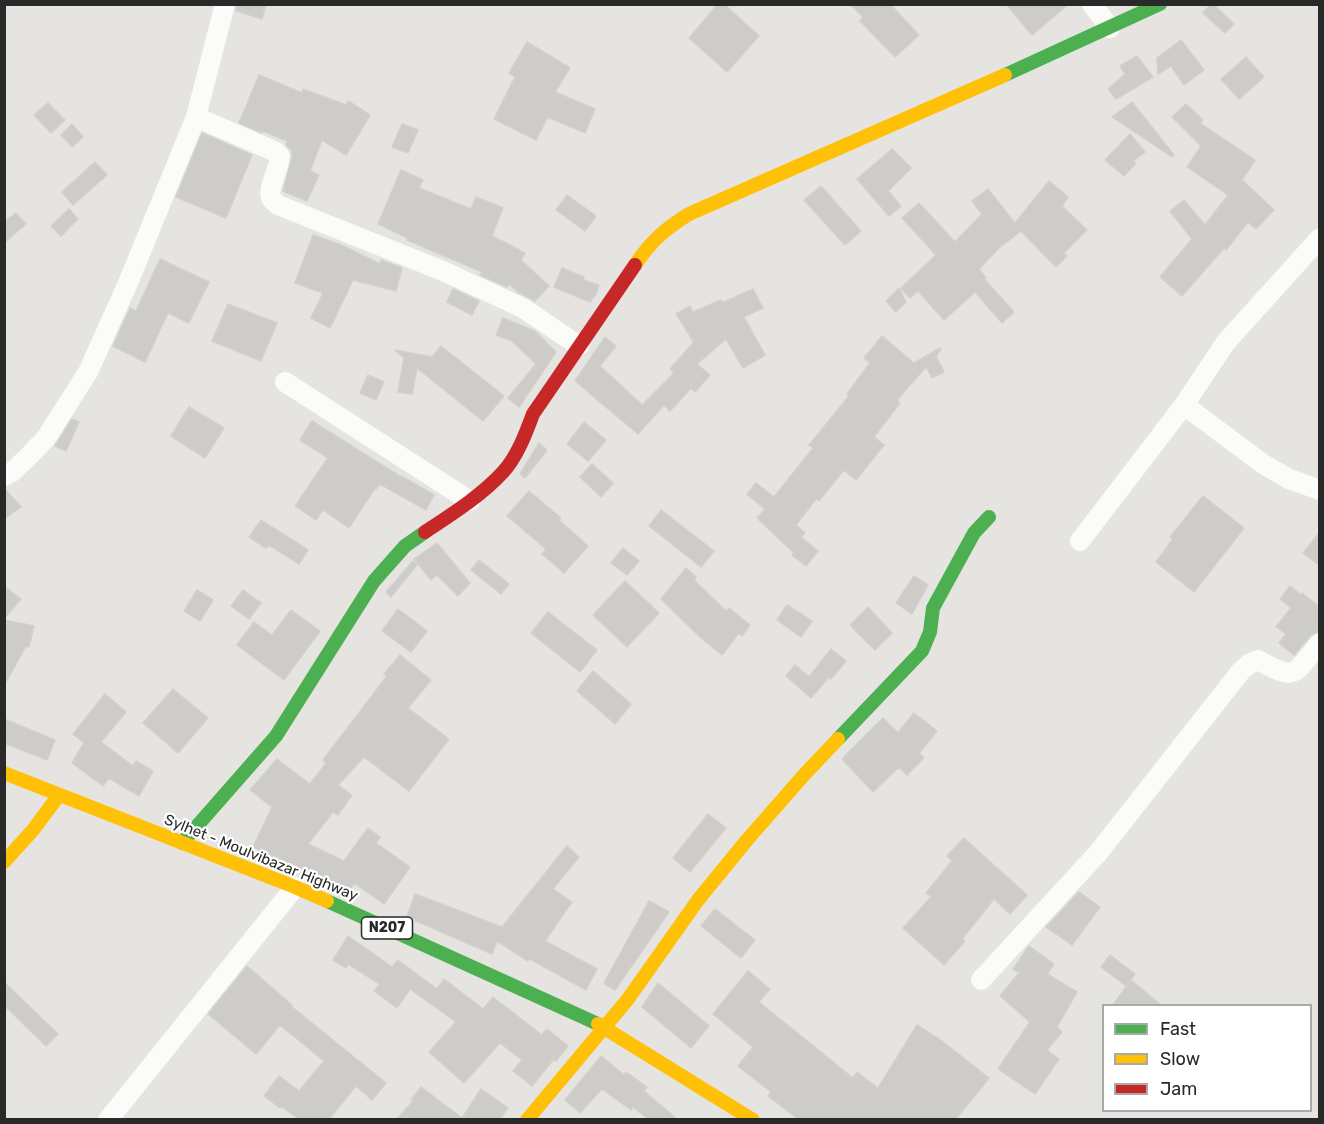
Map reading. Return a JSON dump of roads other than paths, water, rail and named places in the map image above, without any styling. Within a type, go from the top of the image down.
[{"type":"main road","points":[[182,843],[276,736],[374,581],[405,546],[470,501],[504,471],[523,440],[533,414],[579,346],[648,246],[670,226],[689,214],[1160,4]]},
{"type":"main road","points":[[527,1119],[628,999],[698,900],[747,840],[803,776],[922,651],[930,632],[933,608],[974,533],[989,518]]},
{"type":"main road","name":"Sylhet - Moulvibazar Highway","points":[[4,773],[295,887],[604,1027],[753,1119]]},
{"type":"main road","points":[[4,862],[38,824],[59,795]]},
{"type":"street","points":[[4,476],[12,472],[46,438],[88,372],[128,284],[196,117],[225,4]]},
{"type":"street","points":[[1092,4],[1110,28]]},
{"type":"street","points":[[196,117],[276,152],[280,156],[270,192],[271,199],[278,205],[443,271],[523,308],[579,346]]},
{"type":"street","points":[[1080,541],[1184,405],[1226,342],[1320,238]]},
{"type":"street","points":[[285,382],[470,501]]},
{"type":"street","points":[[1184,405],[1263,464],[1289,479],[1320,490]]},
{"type":"street","points":[[981,980],[1098,853],[1241,671],[1258,660],[1276,671],[1291,674],[1320,643]]},
{"type":"street","points":[[108,1119],[295,887]]}]
